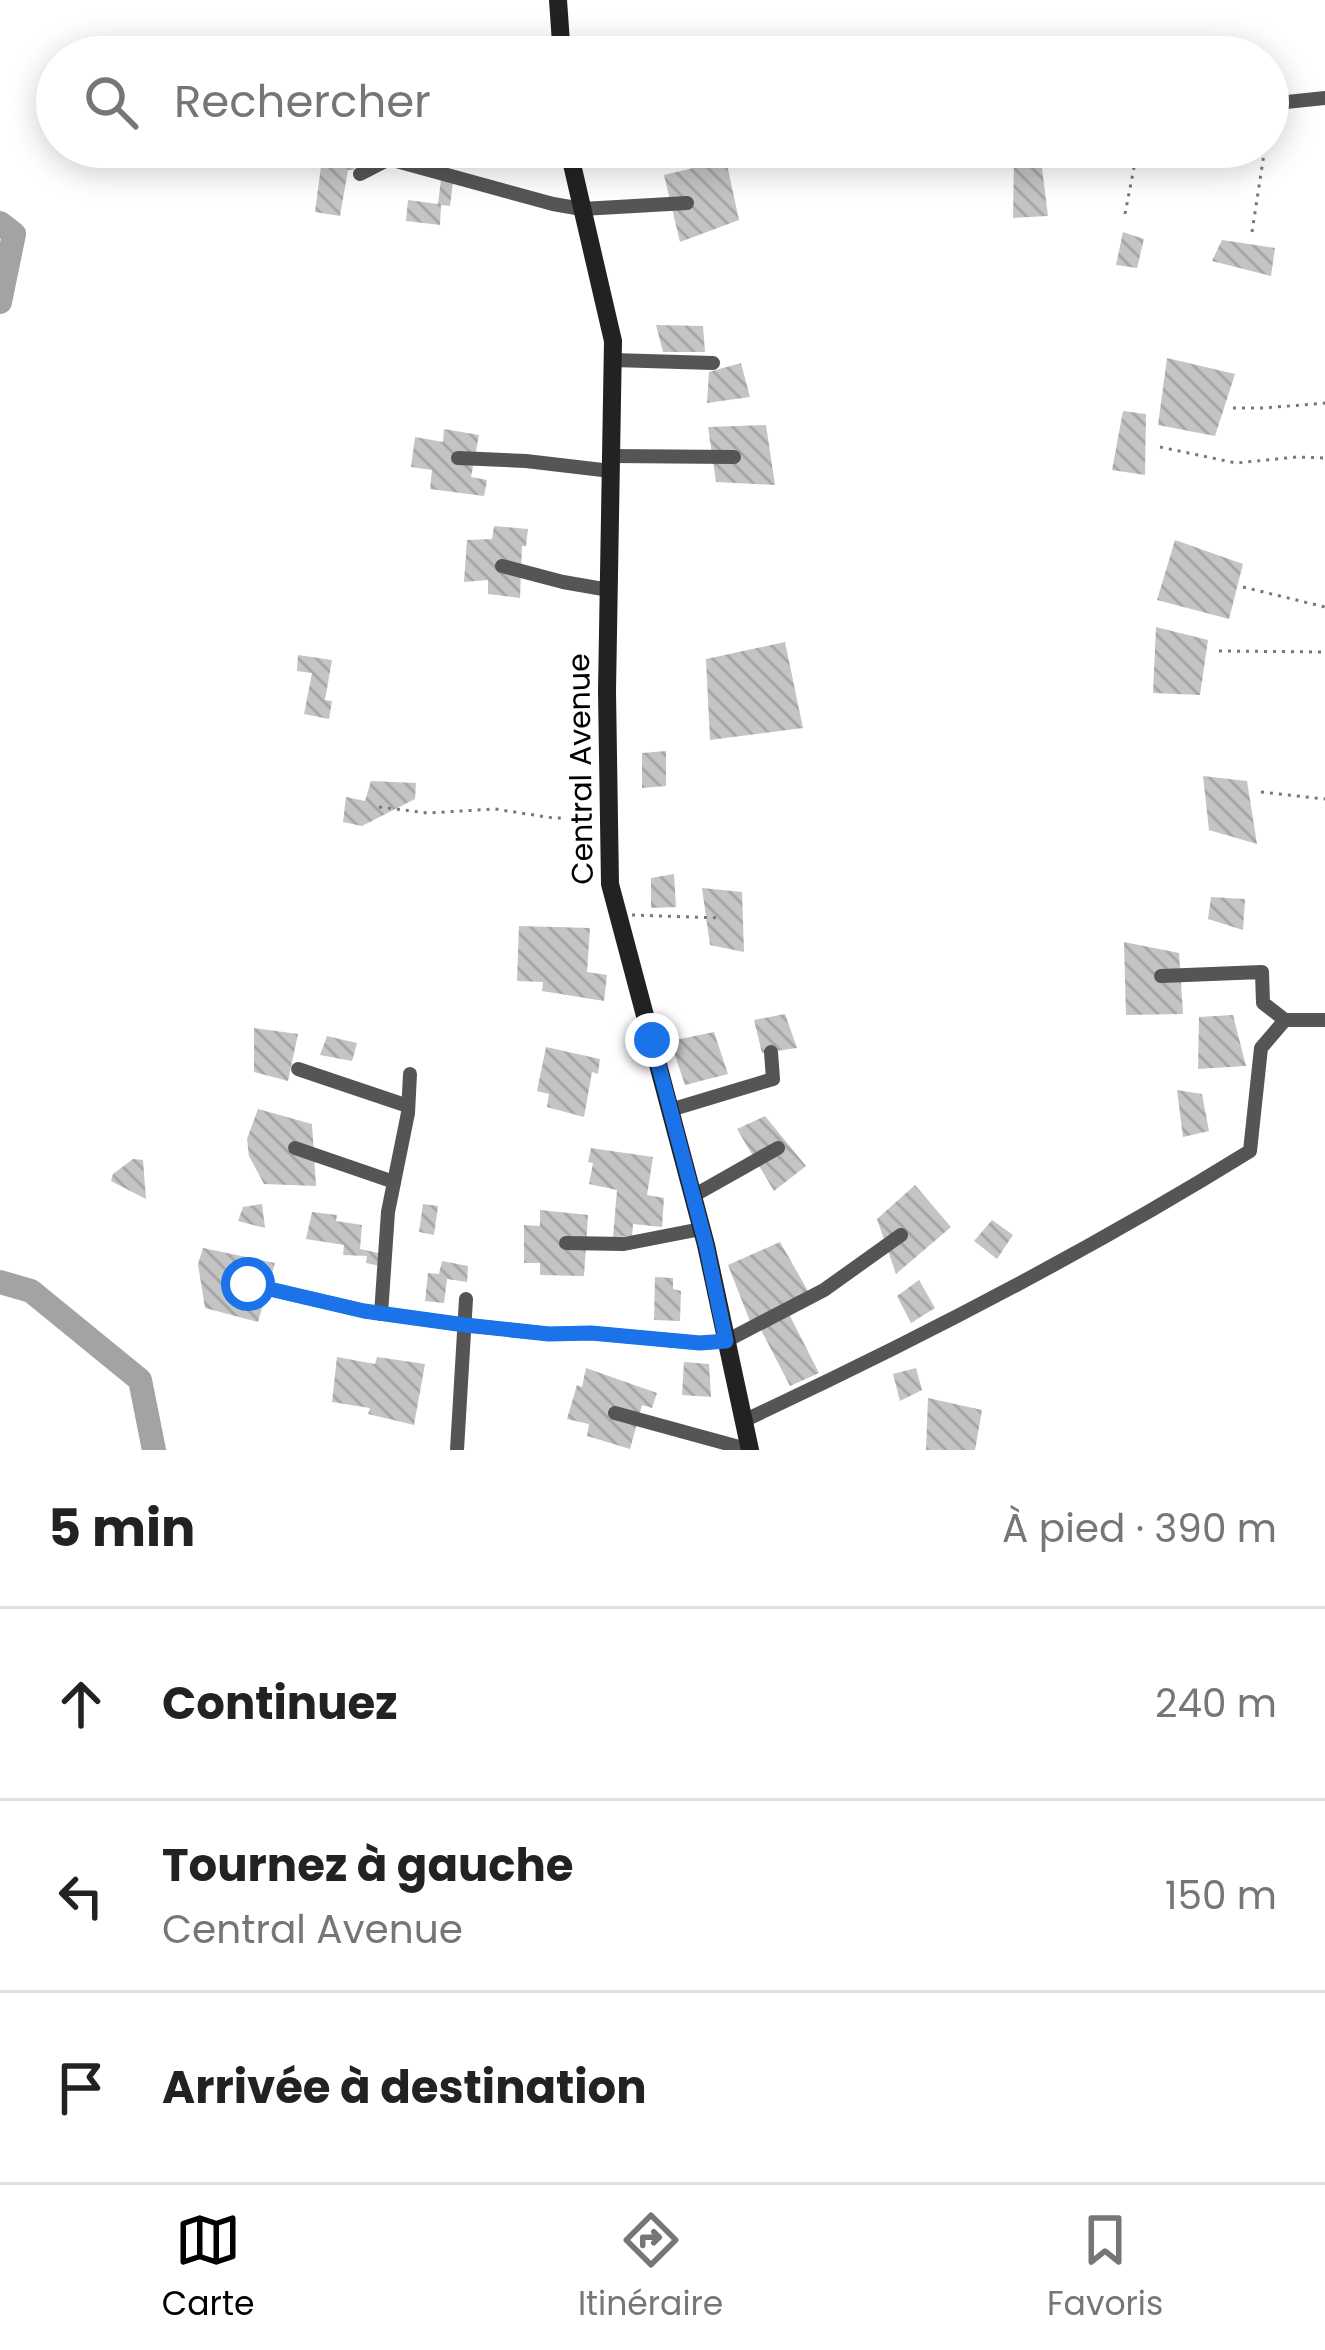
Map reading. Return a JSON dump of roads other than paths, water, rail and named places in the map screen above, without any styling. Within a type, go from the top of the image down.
[{"type":"street","points":[[558,0],[561,36]]},
{"type":"street","points":[[1289,103],[1325,98]]},
{"type":"street","points":[[361,173],[371,168]]},
{"type":"street","points":[[422,168],[582,209],[687,203]]},
{"type":"street","name":"Central Avenue","points":[[573,168],[613,341],[608,590],[610,884],[693,1196],[750,1450]]},
{"type":"street","points":[[613,360],[713,363]]},
{"type":"street","points":[[458,458],[611,464],[734,457]]},
{"type":"street","points":[[502,566],[608,590]]},
{"type":"street","points":[[1161,976],[1262,972],[1263,1003],[1285,1021],[1325,1020]]},
{"type":"street","points":[[743,1420],[1023,1284],[1250,1151],[1261,1048],[1285,1021]]},
{"type":"street","points":[[670,1111],[773,1079],[771,1052]]},
{"type":"street","points":[[298,1070],[409,1106]]},
{"type":"street","points":[[381,1314],[388,1212],[409,1106],[410,1074]]},
{"type":"street","points":[[295,1148],[394,1182]]},
{"type":"street","points":[[693,1196],[778,1148]]},
{"type":"street","points":[[566,1244],[624,1244],[701,1229]]},
{"type":"street","points":[[248,1284],[381,1314],[465,1325],[549,1334],[726,1341],[824,1290],[901,1235]]},
{"type":"street","points":[[457,1450],[466,1299]]},
{"type":"street","points":[[615,1413],[750,1450]]},
{"type":"waterway","points":[[0,223],[14,234],[0,302]]},
{"type":"waterway","points":[[0,1282],[31,1291],[140,1380],[154,1450]]}]
